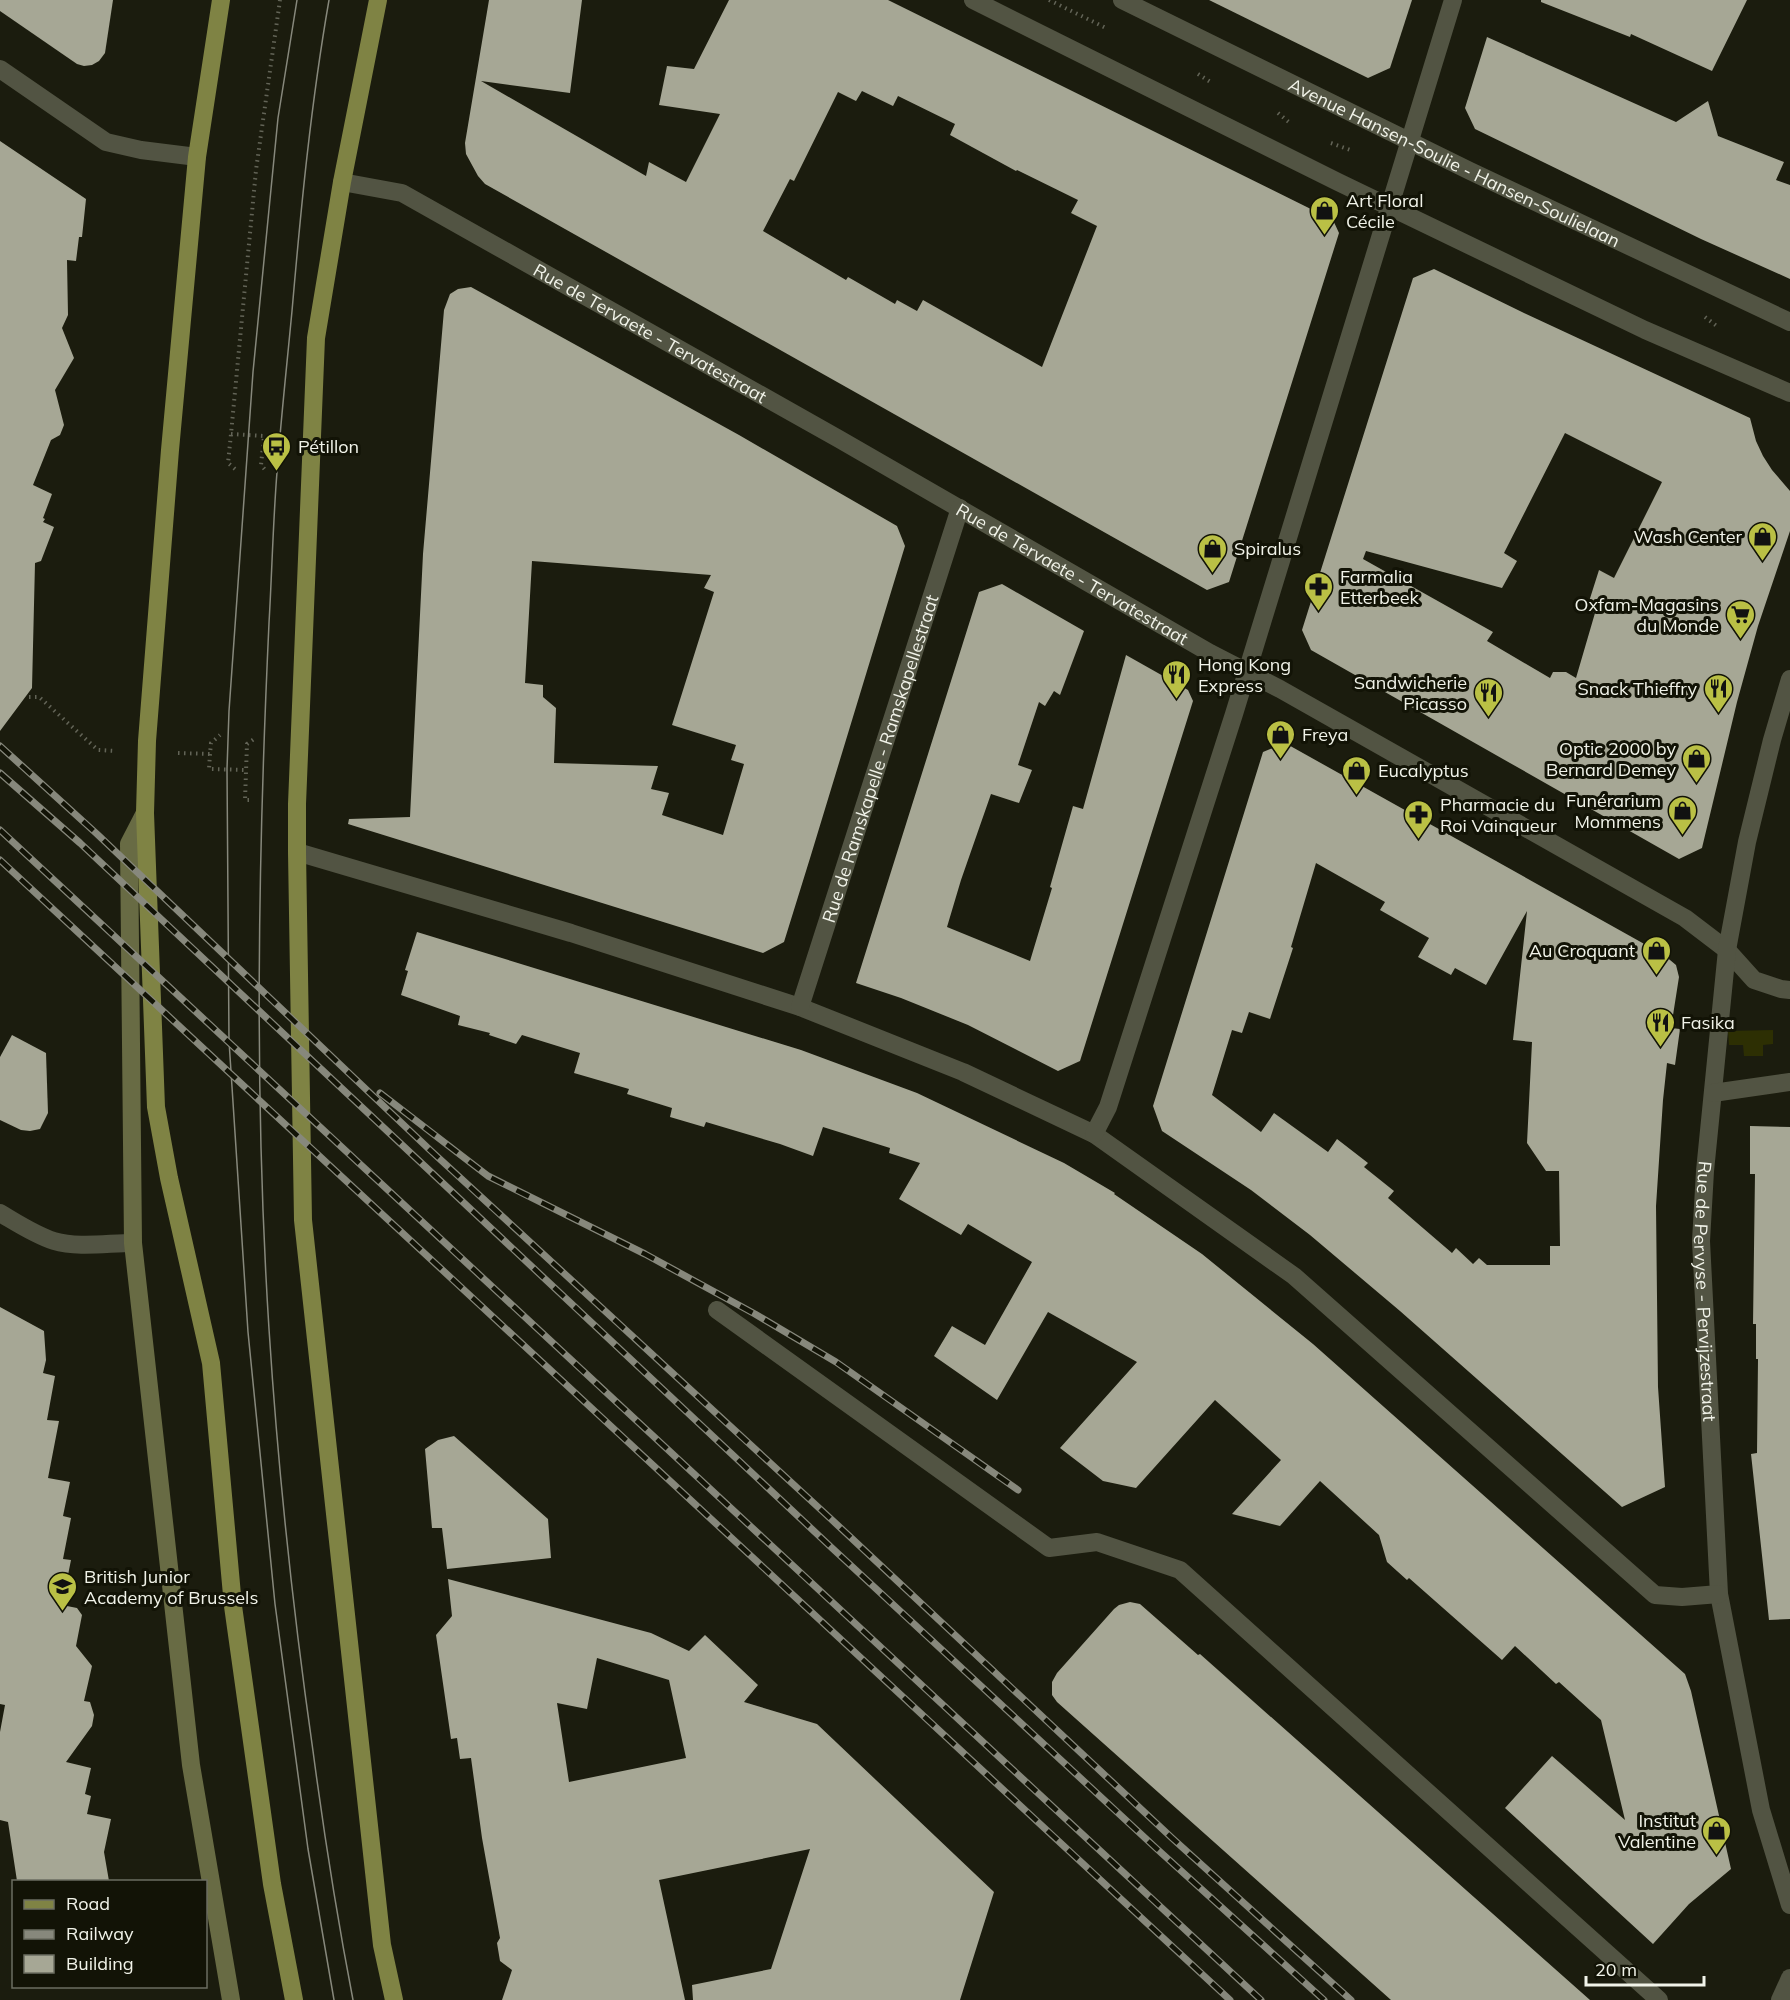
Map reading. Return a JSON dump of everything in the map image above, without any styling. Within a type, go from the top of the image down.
[{"type":"main road","points":[[221,0],[197,157],[168,473],[147,741],[145,813],[156,1107],[169,1178],[211,1364],[232,1606],[272,1884],[294,2000]]},
{"type":"main road","points":[[378,0],[342,182],[316,338],[297,852],[303,1221],[382,1944],[394,2000]]},
{"type":"main road","points":[[145,813],[129,844],[133,1243],[191,1765],[231,2000]]},
{"type":"street","points":[[973,0],[1645,330],[1790,393]]},
{"type":"street","name":"Avenue Hansen-Soulie - Hansen-Soulielaan","points":[[1122,0],[1409,141],[1790,322]]},
{"type":"street","points":[[1094,1134],[1108,1107],[1247,672],[1453,0]]},
{"type":"street","points":[[0,69],[106,142],[141,150],[197,157]]},
{"type":"street","name":"Rue de Tervaete - Tervatestraat","points":[[342,182],[402,193],[960,508],[1200,647],[1685,918],[1727,950],[1754,980],[1790,990]]},
{"type":"street","name":"Rue de Ramskapelle - Ramskapellestraat","points":[[800,1007],[960,508]]},
{"type":"street","name":"Rue de Pervyse - Pervijzestraat","points":[[1790,679],[1772,740],[1747,842],[1727,950],[1705,1171],[1701,1240],[1719,1594],[1761,1810],[1790,1905]]},
{"type":"street","points":[[297,852],[571,933],[800,1007],[963,1072],[1094,1134],[1294,1276],[1655,1595],[1682,1597],[1719,1594]]},
{"type":"street","points":[[1713,1093],[1790,1082]]},
{"type":"street","points":[[0,1213],[34,1232],[64,1243],[133,1243]]},
{"type":"street","points":[[717,1310],[1049,1548],[1097,1542],[1180,1570],[1659,2000]]},
{"type":"street","points":[[1780,2000],[1790,1978]]},
{"type":"path","points":[[235,469],[228,463],[256,170],[280,0]]},
{"type":"path","points":[[1049,0],[1111,30]]},
{"type":"path","points":[[1194,70],[1221,90]]},
{"type":"path","points":[[1273,110],[1282,115],[1298,131]]},
{"type":"path","points":[[1348,161],[1358,141]]},
{"type":"path","points":[[1329,142],[1353,151]]},
{"type":"path","points":[[1699,314],[1720,329]]},
{"type":"path","points":[[231,434],[264,436],[261,465],[267,472]]},
{"type":"path","points":[[29,697],[39,697],[98,750],[116,751]]},
{"type":"path","points":[[220,735],[211,743],[209,769],[246,770]]},
{"type":"path","points":[[249,800],[245,800],[247,744],[254,739]]},
{"type":"path","points":[[178,753],[210,754]]},
{"type":"shaded area","points":[[1773,1030],[1773,1044],[1763,1045],[1763,1056],[1744,1056],[1743,1045],[1729,1045],[1728,1031]]},
{"type":"building","points":[[0,0],[113,0],[105,53],[99,61],[92,65],[77,64],[0,11]]},
{"type":"building","points":[[489,0],[582,0],[570,93],[481,81],[646,176],[649,162],[686,182],[720,114],[659,105],[667,66],[694,69],[729,0],[888,0],[1333,220],[1339,233],[1229,582],[1207,590],[485,184],[466,154],[465,143]],"holes":[[[862,91],[893,106],[898,96],[955,124],[950,135],[1016,171],[1078,200],[1071,213],[1097,226],[1042,367],[923,300],[917,311],[897,300],[895,304],[848,277],[846,280],[763,231],[790,179],[794,181],[838,92],[856,101]]]},
{"type":"building","points":[[1209,0],[1412,0],[1390,68],[1368,78]]},
{"type":"building","points":[[1541,0],[1747,0],[1712,71],[1631,34],[1630,37],[1541,2]]},
{"type":"building","points":[[1487,37],[1676,122],[1708,101],[1718,136],[1784,162],[1776,180],[1790,185],[1790,279],[1701,239],[1475,129],[1465,108]]},
{"type":"building","points":[[0,141],[86,199],[82,237],[79,237],[76,261],[67,260],[68,315],[62,328],[74,358],[55,390],[64,425],[60,435],[51,440],[33,485],[52,494],[43,522],[54,527],[41,561],[35,563],[32,688],[0,731]]},
{"type":"building","points":[[1434,269],[1750,418],[1763,456],[1790,491],[1790,531],[1758,626],[1702,848],[1679,859],[1311,650],[1302,630],[1413,278]],"holes":[[[1565,433],[1662,482],[1614,578],[1599,570],[1586,611],[1595,613],[1576,678],[1566,672],[1553,672],[1550,678],[1487,641],[1493,632],[1363,559],[1366,551],[1502,588],[1517,561],[1504,553]]]},
{"type":"building","points":[[471,287],[739,435],[897,526],[905,546],[784,942],[763,953],[348,824],[349,819],[410,817],[423,554],[444,310],[450,294],[458,289]],"holes":[[[532,561],[711,575],[704,588],[714,592],[672,725],[736,745],[731,760],[744,764],[723,835],[662,815],[669,793],[651,789],[658,766],[554,763],[556,708],[543,697],[543,685],[525,683]]]},
{"type":"building","points":[[1002,584],[1084,631],[1060,695],[1054,691],[1045,706],[1039,702],[1018,765],[1032,770],[1019,803],[991,794],[947,927],[1030,961],[1073,806],[1083,809],[1126,655],[1188,690],[1193,701],[1080,1061],[1058,1071],[968,1025],[856,983],[979,592]]},
{"type":"building","points":[[1285,743],[1664,955],[1676,965],[1679,977],[1671,1028],[1680,1029],[1675,1065],[1667,1063],[1656,1206],[1658,1387],[1665,1487],[1622,1507],[1400,1311],[1310,1235],[1251,1190],[1162,1131],[1153,1106],[1263,752]],"holes":[[[1316,863],[1385,902],[1380,910],[1429,938],[1418,957],[1451,975],[1455,968],[1486,985],[1527,911],[1513,1040],[1532,1042],[1527,1143],[1546,1171],[1559,1171],[1560,1246],[1550,1246],[1550,1265],[1487,1265],[1479,1258],[1473,1264],[1456,1248],[1452,1253],[1388,1198],[1394,1191],[1364,1167],[1368,1163],[1337,1139],[1328,1152],[1274,1113],[1261,1132],[1212,1095],[1232,1030],[1242,1033],[1249,1012],[1270,1019],[1293,948],[1291,947]]]},
{"type":"building","points":[[417,932],[801,1050],[917,1093],[1064,1163],[1115,1193],[1202,1254],[1313,1344],[1685,1674],[1691,1691],[1731,1869],[1689,1904],[1653,1944],[1505,1808],[1552,1756],[1625,1820],[1601,1720],[1559,1682],[1556,1684],[1515,1646],[1502,1660],[1409,1578],[1407,1580],[1387,1562],[1379,1535],[1320,1481],[1280,1526],[1232,1514],[1281,1460],[1215,1400],[1136,1488],[1103,1481],[1060,1448],[1137,1362],[1048,1312],[997,1400],[934,1356],[952,1326],[985,1345],[1032,1262],[968,1224],[961,1235],[899,1199],[920,1163],[889,1153],[890,1148],[823,1127],[813,1156],[706,1122],[704,1127],[670,1117],[672,1108],[627,1094],[629,1089],[574,1073],[580,1053],[522,1035],[516,1044],[489,1035],[490,1033],[458,1025],[460,1016],[401,995],[408,971],[405,970]]},
{"type":"building","points":[[12,1035],[46,1053],[48,1113],[40,1129],[21,1130],[0,1120],[0,1057]]},
{"type":"building","points":[[1750,1126],[1790,1127],[1790,1619],[1769,1620],[1751,1454],[1757,1453],[1758,1359],[1756,1359],[1756,1324],[1753,1324],[1755,1174],[1750,1174]]},
{"type":"building","points":[[0,1307],[44,1331],[46,1360],[43,1373],[55,1376],[47,1420],[59,1421],[48,1478],[70,1482],[63,1516],[71,1518],[63,1559],[71,1560],[62,1605],[77,1608],[82,1615],[76,1646],[92,1666],[84,1701],[90,1702],[94,1715],[92,1726],[66,1762],[91,1768],[85,1794],[91,1796],[87,1814],[111,1819],[104,1852],[109,1880],[17,1880],[8,1822],[0,1820],[0,1732],[5,1705],[0,1704]]},
{"type":"building","points":[[454,1436],[548,1519],[551,1558],[447,1569],[442,1528],[432,1528],[425,1449],[438,1440]]},
{"type":"building","points":[[448,1579],[651,1633],[689,1651],[705,1635],[758,1685],[744,1702],[817,1724],[994,1892],[960,2000],[693,2000],[692,1985],[771,1969],[810,1849],[659,1880],[685,2000],[502,2000],[512,1970],[500,1961],[497,1943],[500,1938],[482,1838],[471,1758],[460,1759],[457,1738],[451,1739],[436,1635],[452,1616]],"holes":[[[597,1658],[669,1680],[686,1758],[569,1782],[557,1703],[587,1709]]]},
{"type":"building","points":[[1130,1602],[1140,1604],[1198,1655],[1200,1654],[1590,2000],[1391,2000],[1057,1702],[1052,1695],[1052,1682],[1057,1673],[1114,1609]]},
{"type":"tram line","points":[[297,0],[278,118],[253,372],[229,711],[227,769],[229,1041],[248,1332],[275,1604],[308,1849],[334,2000]]},
{"type":"tram line","points":[[329,0],[307,155],[276,491],[262,799],[259,976],[261,1153],[269,1329],[287,1540],[322,1813],[353,2000]]},
{"type":"railway","points":[[0,746],[97,834],[430,1150],[831,1519],[1172,1838],[1351,2000]]},
{"type":"railway","points":[[0,773],[80,843],[832,1548],[1324,2000]]},
{"type":"railway","points":[[0,830],[1261,2000]]},
{"type":"railway","points":[[0,860],[1230,2000]]},
{"type":"railway","points":[[380,1093],[488,1176],[645,1254],[755,1314],[836,1362],[1018,1490]]},
{"type":"place","name":"Art Floral Cécile","points":[[1325,236]]},
{"type":"place","name":"Pétillon","points":[[277,472]]},
{"type":"place","name":"Wash Center","points":[[1763,562]]},
{"type":"place","name":"Spiralus","points":[[1213,574]]},
{"type":"place","name":"Farmalia Etterbeek","points":[[1319,612]]},
{"type":"place","name":"Oxfam-Magasins du Monde","points":[[1740,640]]},
{"type":"place","name":"Hong Kong Express","points":[[1177,700]]},
{"type":"place","name":"Snack Thieffry","points":[[1718,714]]},
{"type":"place","name":"Sandwicherie Picasso","points":[[1488,718]]},
{"type":"place","name":"Freya","points":[[1281,760]]},
{"type":"place","name":"Optic 2000 by Bernard Demey","points":[[1697,784]]},
{"type":"place","name":"Eucalyptus","points":[[1357,796]]},
{"type":"place","name":"Funérarium Mommens","points":[[1682,836]]},
{"type":"place","name":"Pharmacie du Roi Vainqueur","points":[[1419,840]]},
{"type":"place","name":"Au Croquant","points":[[1656,976]]},
{"type":"place","name":"Fasika","points":[[1660,1048]]},
{"type":"place","name":"British Junior Academy of Brussels","points":[[63,1612]]},
{"type":"place","name":"Institut Valentine","points":[[1717,1856]]}]
